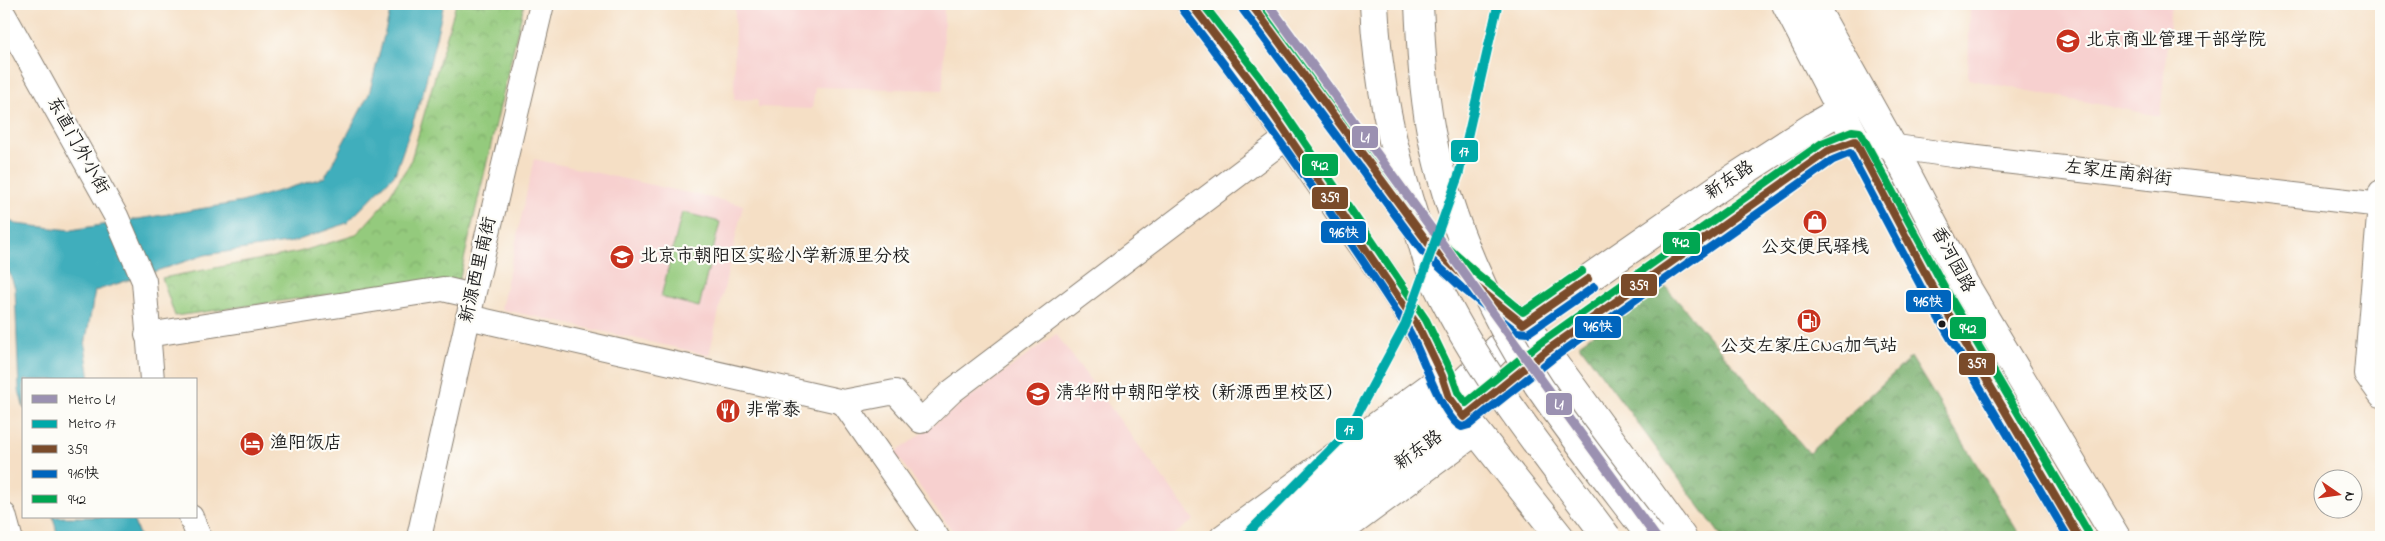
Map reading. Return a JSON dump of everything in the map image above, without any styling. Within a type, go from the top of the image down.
[{"type":"main road","points":[[1191,4],[1252,83],[1418,326],[1458,406],[1560,537]]},
{"type":"main road","points":[[1251,4],[1429,244],[1468,280],[1522,324],[1546,351],[1682,537]]},
{"type":"main road","points":[[1374,4],[1375,38],[1385,105],[1406,194],[1436,282],[1474,352],[1519,418],[1607,537]]},
{"type":"main road","points":[[1419,4],[1421,53],[1431,132],[1454,218],[1484,288],[1540,388],[1651,537]]},
{"type":"main road","name":"香河园路","points":[[1786,4],[1855,141],[1938,297],[2079,537]]},
{"type":"main road","name":"香河园路","points":[[1813,4],[1866,96],[1964,283],[2116,537]]},
{"type":"main road","name":"新东路","points":[[1301,537],[1458,406],[1522,324],[1720,187],[1840,110],[1866,96]]},
{"type":"main road","name":"新东路","points":[[1258,537],[1458,406],[1546,351],[1828,151],[1855,141]]},
{"type":"street","name":"新源西里南街","points":[[419,537],[470,306],[542,4]]},
{"type":"street","name":"东直门外小街","points":[[4,15],[116,216],[144,281],[147,335]]},
{"type":"street","points":[[152,378],[147,335],[443,289],[470,306],[843,402],[895,392],[921,421],[951,392],[1289,136]]},
{"type":"street","name":"左家庄南斜街","points":[[1855,141],[1893,147],[2381,200]]},
{"type":"street","points":[[2381,200],[2366,374],[2381,395]]},
{"type":"street","points":[[843,402],[937,537]]},
{"type":"street","points":[[1222,537],[1458,406]]},
{"type":"street","points":[[1335,537],[1458,406]]},
{"type":"street","points":[[4,514],[10,537]]},
{"type":"street","points":[[191,518],[199,537]]},
{"type":"shaded area","points":[[735,4],[944,4],[943,90],[815,87],[812,109],[758,107],[758,99],[734,100]]},
{"type":"shaded area","name":"北京商业管理干部学院","points":[[1970,4],[2171,4],[2160,116],[1968,79]]},
{"type":"shaded area","name":"北京市朝阳区实验小学新源里分校","points":[[534,159],[743,205],[709,355],[501,309]]},
{"type":"shaded area","name":"清华附中朝阳学校（新源西里校区）","points":[[1056,334],[1194,520],[1171,537],[957,537],[895,453]]},
{"type":"green space","points":[[456,4],[524,4],[459,281],[367,289],[175,316],[162,278],[299,252],[356,235],[384,204],[410,163]]},
{"type":"green space","points":[[682,212],[720,222],[699,307],[661,297]]},
{"type":"green space","points":[[1664,285],[1809,453],[1911,357],[2021,537],[1722,537],[1579,344]]},
{"type":"water","points":[[392,4],[444,4],[423,93],[395,174],[347,223],[293,242],[205,255],[95,291],[85,345],[90,378],[22,378],[22,401],[19,390],[15,288],[4,258],[4,218],[16,224],[71,230],[242,202],[325,177],[369,94]]},
{"type":"water","points":[[53,518],[132,518],[140,537],[58,537]]},
{"type":"metro line","name":"L1","points":[[1268,4],[1656,537]]},
{"type":"metro line","name":"17","points":[[1244,537],[1347,433],[1405,325],[1459,174],[1498,4]]},
{"type":"transit line","name":"359","points":[[1191,4],[1252,83],[1418,326],[1442,376],[1449,397],[1464,417],[1546,351],[1828,151],[1855,141],[1938,297],[2079,537]]},
{"type":"transit line","name":"942","points":[[1203,4],[1260,77],[1426,320],[1451,372],[1458,392],[1466,403],[1540,343],[1822,143],[1852,131],[1860,132],[1947,292],[2088,532]]},
{"type":"transit line","name":"359","points":[[1251,4],[1429,244],[1468,280],[1523,324],[1588,279]]},
{"type":"transit line","name":"942","points":[[1263,4],[1436,237],[1475,272],[1523,312],[1582,271]]},
{"type":"transit line","name":"916快","points":[[1183,10],[1270,127],[1381,288],[1408,329],[1446,411],[1462,427],[1469,425],[1552,359],[1833,160],[1850,153],[1929,302],[2068,537]]},
{"type":"transit line","name":"916快","points":[[1243,10],[1422,251],[1462,288],[1517,332],[1528,333],[1594,287]]},
{"type":"place","name":"北京商业管理干部学院","points":[[2068,41]]},
{"type":"place","name":"公交便民驿栈","points":[[1815,222]]},
{"type":"place","name":"北京市朝阳区实验小学新源里分校","points":[[622,257]]},
{"type":"place","name":"公交左家庄CNG加气站","points":[[1809,321]]},
{"type":"place","name":"清华附中朝阳学校（新源西里校区）","points":[[1038,394]]},
{"type":"place","name":"非常泰","points":[[728,411]]},
{"type":"place","name":"渔阳饭店","points":[[252,444]]}]
